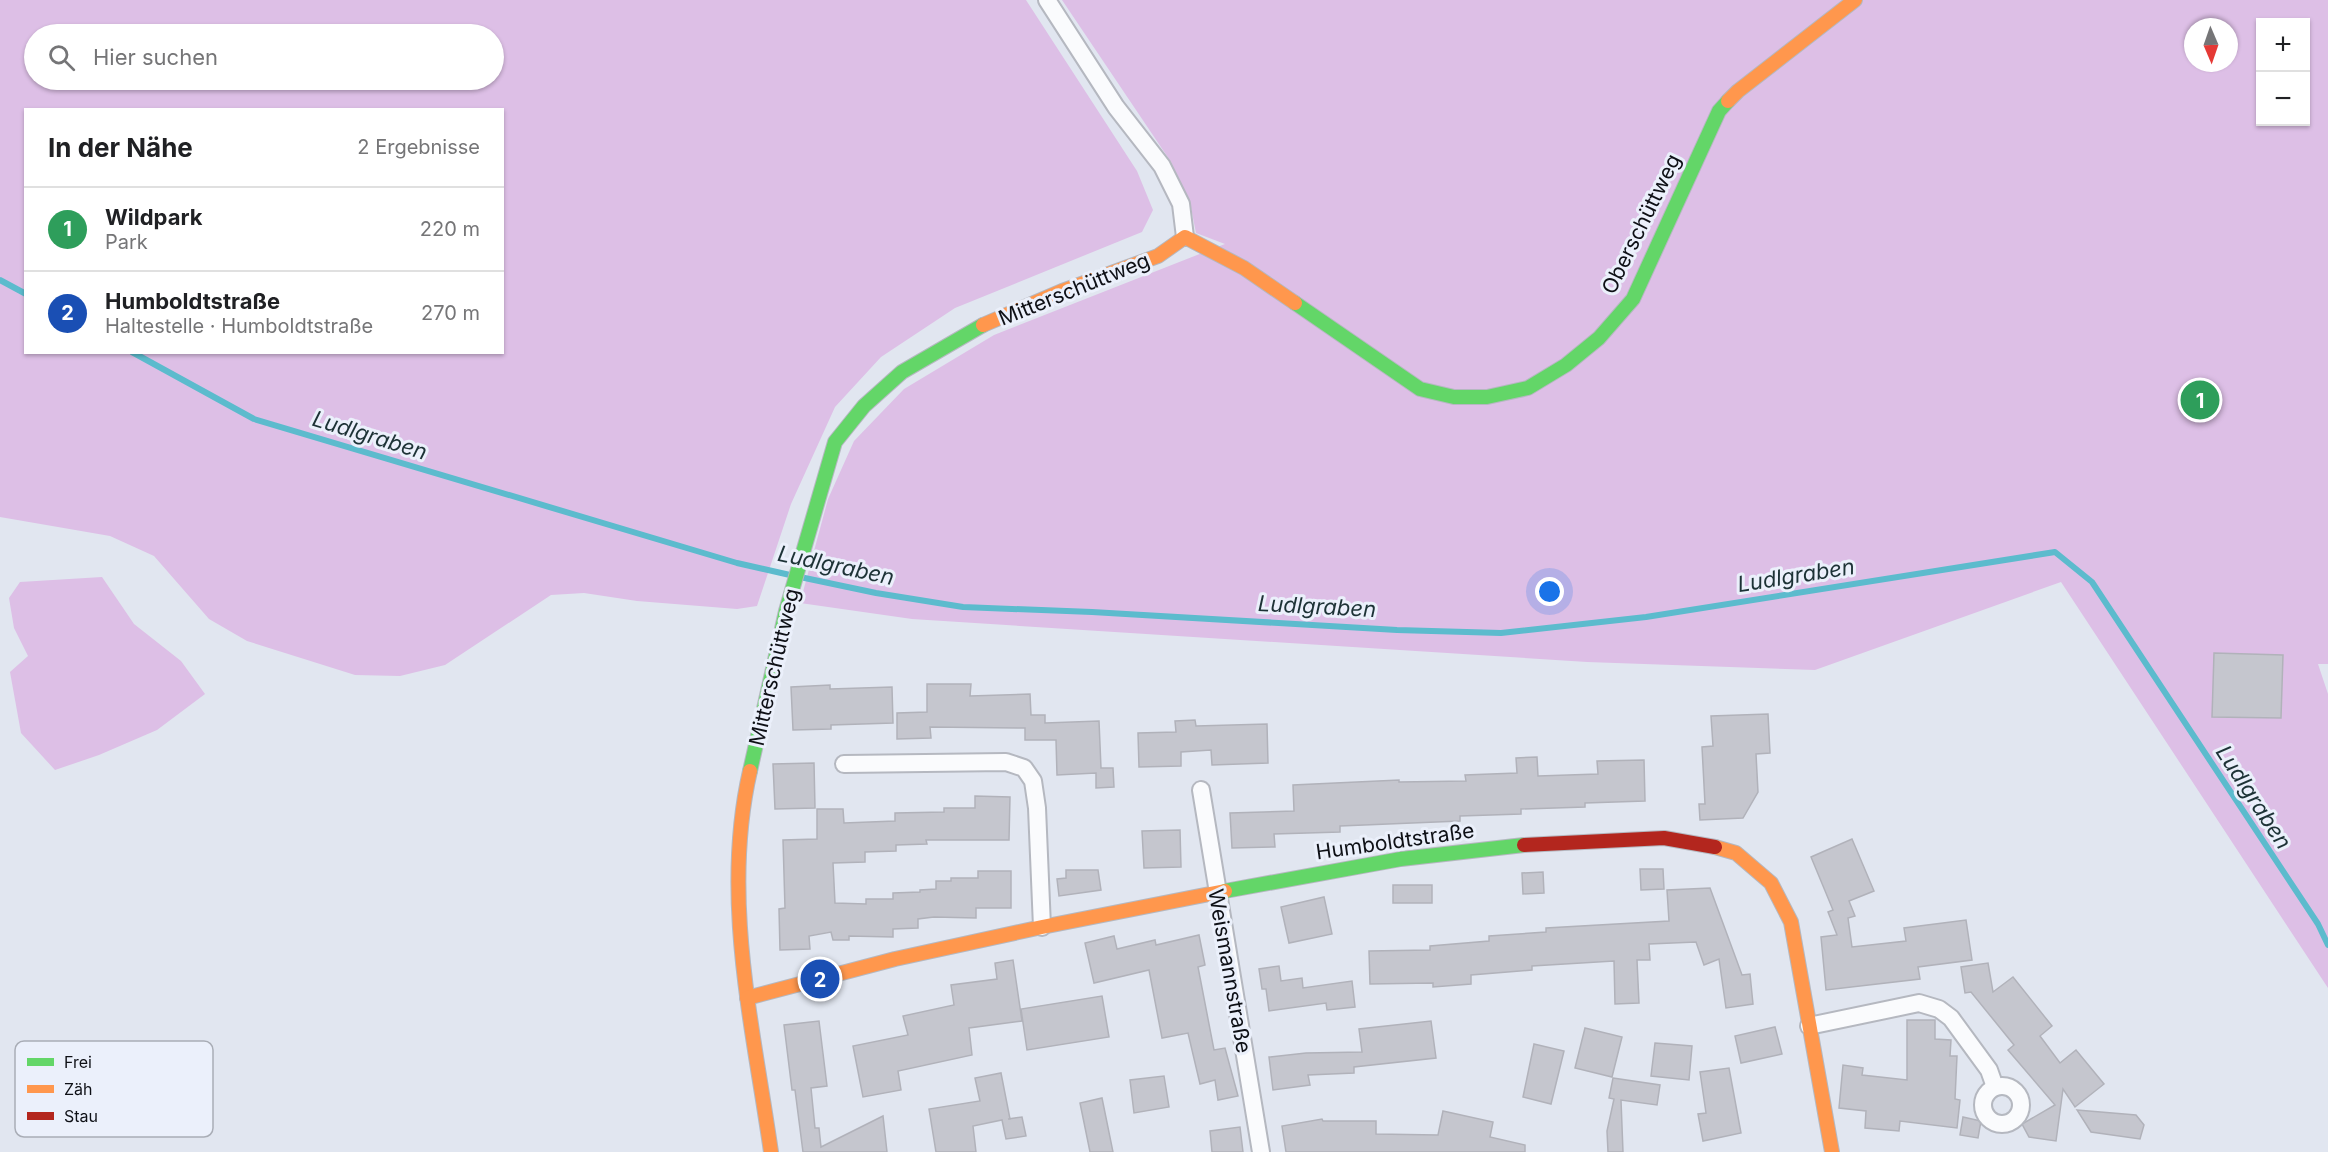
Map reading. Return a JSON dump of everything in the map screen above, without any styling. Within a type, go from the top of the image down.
[{"type":"street","points":[[1047,0],[1116,107],[1162,166],[1181,204],[1185,237]]},
{"type":"street","name":"Oberschüttweg","points":[[1185,237],[1244,268],[1420,389],[1454,397],[1487,397],[1528,388],[1566,365],[1599,338],[1633,299],[1719,111],[1738,91],[1855,0]]},
{"type":"street","name":"Mitterschüttweg","points":[[771,1152],[739,933],[737,864],[742,806],[788,604],[835,442],[864,406],[903,372],[980,326],[1062,291],[1158,256],[1185,237]]},
{"type":"street","points":[[844,764],[1006,762],[1024,768],[1033,781],[1037,808],[1042,927]]},
{"type":"street","name":"Weismannstraße","points":[[1201,790],[1216,892],[1261,1152]]},
{"type":"street","name":"Humboldtstraße","points":[[747,998],[895,959],[1042,927],[1216,892],[1401,859],[1527,845],[1664,838],[1705,844],[1736,853],[1772,883],[1791,922],[1832,1152]]},
{"type":"street","points":[[1809,1026],[1919,1004],[1939,1009],[1951,1018],[1989,1070],[1995,1087]]},
{"type":"shaded area","points":[[0,0],[1026,0],[1137,171],[1153,210],[1142,232],[955,308],[881,357],[835,407],[791,504],[757,606],[737,609],[637,601],[584,593],[551,595],[445,665],[400,676],[355,675],[247,641],[209,619],[154,556],[110,536],[0,517]]},
{"type":"shaded area","points":[[1062,0],[2328,0],[2328,664],[2318,664],[2328,694],[2328,988],[2061,582],[1815,670],[1587,662],[912,619],[800,603],[828,499],[854,441],[904,389],[994,335],[1225,244],[1196,233],[1190,203],[1171,162]]},
{"type":"shaded area","points":[[102,577],[134,624],[181,661],[205,694],[157,730],[99,755],[55,770],[21,733],[10,672],[28,656],[14,628],[9,598],[20,582]]},
{"type":"building","points":[[2214,653],[2283,655],[2281,718],[2212,717]]},
{"type":"building","points":[[927,684],[971,684],[970,696],[1030,694],[1031,715],[1045,715],[1045,723],[1099,721],[1101,768],[1113,768],[1114,787],[1096,788],[1096,773],[1057,775],[1056,740],[1025,740],[1025,728],[930,727],[931,738],[897,739],[897,713],[927,712]]},
{"type":"building","points":[[830,685],[830,689],[892,687],[893,723],[831,725],[831,729],[793,730],[791,687]]},
{"type":"building","points":[[1768,714],[1770,753],[1756,754],[1758,792],[1743,818],[1700,820],[1699,804],[1705,804],[1702,747],[1713,746],[1711,716]]},
{"type":"building","points":[[1195,720],[1196,726],[1267,724],[1268,763],[1212,765],[1211,750],[1181,752],[1181,766],[1139,767],[1138,733],[1176,732],[1175,721]]},
{"type":"building","points":[[1537,757],[1538,776],[1598,774],[1597,761],[1644,760],[1645,801],[1585,803],[1585,807],[1521,809],[1521,814],[1460,816],[1460,821],[1340,826],[1340,832],[1274,834],[1275,847],[1232,848],[1230,813],[1294,811],[1293,785],[1399,780],[1399,782],[1466,781],[1465,775],[1517,773],[1516,758]]},
{"type":"building","points":[[814,763],[815,808],[775,809],[773,764]]},
{"type":"building","points":[[975,796],[1010,797],[1009,840],[926,840],[927,844],[896,845],[896,851],[865,852],[865,862],[833,863],[835,903],[866,904],[866,899],[893,899],[893,893],[936,889],[936,881],[951,881],[951,878],[978,878],[978,871],[1011,871],[1011,908],[976,908],[976,918],[918,919],[918,928],[893,929],[893,937],[849,936],[849,940],[833,940],[831,932],[809,936],[810,949],[780,950],[779,909],[785,908],[783,840],[817,839],[817,809],[843,809],[844,823],[895,821],[895,813],[944,812],[944,808],[975,808]]},
{"type":"building","points":[[1180,830],[1181,867],[1144,868],[1142,831]]},
{"type":"building","points":[[1852,839],[1874,891],[1849,901],[1855,916],[1848,918],[1852,947],[1906,941],[1904,928],[1966,920],[1972,960],[1918,967],[1920,979],[1826,990],[1821,937],[1837,935],[1828,912],[1833,910],[1811,857]]},
{"type":"building","points":[[1640,869],[1663,869],[1664,889],[1641,890]]},
{"type":"building","points":[[1066,870],[1098,870],[1101,890],[1059,896],[1057,879],[1066,878]]},
{"type":"building","points":[[1543,872],[1544,893],[1523,894],[1522,873]]},
{"type":"building","points":[[1393,885],[1432,885],[1432,903],[1393,903]]},
{"type":"building","points":[[1710,888],[1742,975],[1750,974],[1753,1004],[1726,1008],[1719,959],[1704,965],[1696,942],[1649,944],[1650,960],[1637,960],[1639,1003],[1615,1004],[1614,961],[1532,966],[1532,970],[1471,975],[1471,984],[1433,987],[1433,983],[1370,984],[1369,951],[1430,950],[1430,946],[1489,941],[1489,936],[1546,932],[1546,928],[1669,921],[1667,890]]},
{"type":"building","points":[[1324,897],[1332,934],[1289,943],[1281,907]]},
{"type":"building","points":[[1199,935],[1205,965],[1198,967],[1214,1050],[1225,1048],[1238,1096],[1218,1100],[1215,1080],[1200,1084],[1188,1033],[1162,1038],[1149,970],[1094,983],[1085,943],[1114,936],[1117,949],[1155,940],[1156,945]]},
{"type":"building","points":[[1013,960],[1022,1021],[969,1028],[972,1055],[898,1071],[901,1090],[863,1097],[853,1046],[908,1035],[903,1016],[954,1005],[951,985],[997,979],[995,963]]},
{"type":"building","points":[[1988,963],[1993,992],[2013,977],[2052,1026],[2040,1036],[2060,1063],[2076,1050],[2104,1084],[2075,1107],[2063,1089],[2056,1141],[2029,1137],[2022,1124],[2055,1105],[2008,1050],[2014,1045],[1971,992],[1965,993],[1961,967]]},
{"type":"building","points":[[1279,966],[1281,981],[1302,978],[1303,988],[1352,981],[1355,1007],[1327,1010],[1326,1003],[1269,1011],[1266,989],[1262,989],[1259,969]]},
{"type":"building","points":[[1102,996],[1109,1037],[1027,1050],[1021,1009]]},
{"type":"building","points":[[1907,1020],[1935,1020],[1935,1039],[1951,1040],[1950,1056],[1957,1056],[1955,1099],[1960,1100],[1957,1128],[1900,1121],[1899,1131],[1865,1128],[1866,1111],[1839,1108],[1843,1065],[1863,1068],[1862,1075],[1907,1080]]},
{"type":"building","points":[[819,1021],[827,1086],[811,1088],[815,1128],[819,1128],[821,1147],[883,1116],[887,1152],[803,1152],[784,1025]]},
{"type":"building","points":[[1431,1021],[1436,1058],[1354,1067],[1354,1073],[1308,1075],[1310,1085],[1273,1090],[1269,1057],[1306,1053],[1362,1052],[1359,1029]]},
{"type":"building","points":[[1775,1027],[1782,1054],[1741,1063],[1735,1036]]},
{"type":"building","points":[[1585,1028],[1622,1037],[1612,1077],[1575,1068]]},
{"type":"building","points":[[1655,1043],[1692,1046],[1689,1080],[1651,1076]]},
{"type":"building","points":[[1534,1044],[1564,1051],[1551,1104],[1523,1097]]},
{"type":"building","points":[[1729,1068],[1741,1133],[1703,1141],[1698,1114],[1706,1113],[1700,1072]]},
{"type":"building","points":[[1001,1073],[1010,1119],[1022,1117],[1026,1136],[1006,1139],[1002,1120],[973,1126],[976,1152],[936,1152],[929,1109],[980,1101],[975,1078]]},
{"type":"building","points":[[1164,1076],[1169,1107],[1134,1113],[1130,1080]]},
{"type":"building","points":[[1613,1078],[1660,1085],[1657,1105],[1621,1100],[1623,1152],[1608,1152],[1607,1131],[1614,1099],[1609,1098]]},
{"type":"building","points":[[1102,1098],[1113,1152],[1090,1152],[1080,1103]]},
{"type":"building","points":[[2077,1110],[2136,1115],[2144,1125],[2140,1139],[2091,1132]]},
{"type":"building","points":[[1443,1111],[1493,1122],[1490,1137],[1525,1145],[1525,1152],[1286,1152],[1282,1126],[1322,1119],[1323,1121],[1376,1121],[1376,1134],[1438,1135]]},
{"type":"building","points":[[1963,1117],[1981,1121],[1978,1138],[1960,1135]]},
{"type":"building","points":[[1240,1127],[1243,1152],[1212,1152],[1210,1131]]},
{"type":"waterway","name":"Ludlgraben","points":[[0,280],[24,293]]},
{"type":"waterway","name":"Ludlgraben","points":[[136,354],[254,419],[737,563],[790,575]]},
{"type":"waterway","name":"Ludlgraben","points":[[800,577],[876,593],[963,607],[1092,612],[1397,630],[1501,633],[1646,617],[2055,552],[2092,582],[2318,924],[2328,945]]},
{"type":"traffic: fast","points":[[1295,303],[1420,389],[1454,397],[1487,397],[1528,388],[1566,365],[1599,338],[1633,299],[1719,111],[1728,101]]},
{"type":"traffic: fast","points":[[750,771],[786,611],[835,442],[864,406],[902,372],[983,325]]},
{"type":"traffic: fast","points":[[1225,891],[1401,859],[1524,845]]},
{"type":"traffic: slow","points":[[1728,101],[1855,0]]},
{"type":"traffic: slow","points":[[983,325],[1062,291],[1158,256],[1185,237],[1244,268],[1295,303]]},
{"type":"traffic: slow","points":[[750,771],[742,818],[739,914],[749,1009],[771,1152]]},
{"type":"traffic: slow","points":[[1715,847],[1736,853],[1771,883],[1791,922],[1832,1152]]},
{"type":"traffic: slow","points":[[747,998],[895,959],[1225,891]]},
{"type":"traffic: jam","points":[[1524,845],[1664,838],[1715,847]]},
{"type":"place","name":"Wildpark","points":[[2200,400]]},
{"type":"place","name":"Humboldtstraße","points":[[820,979]]}]
